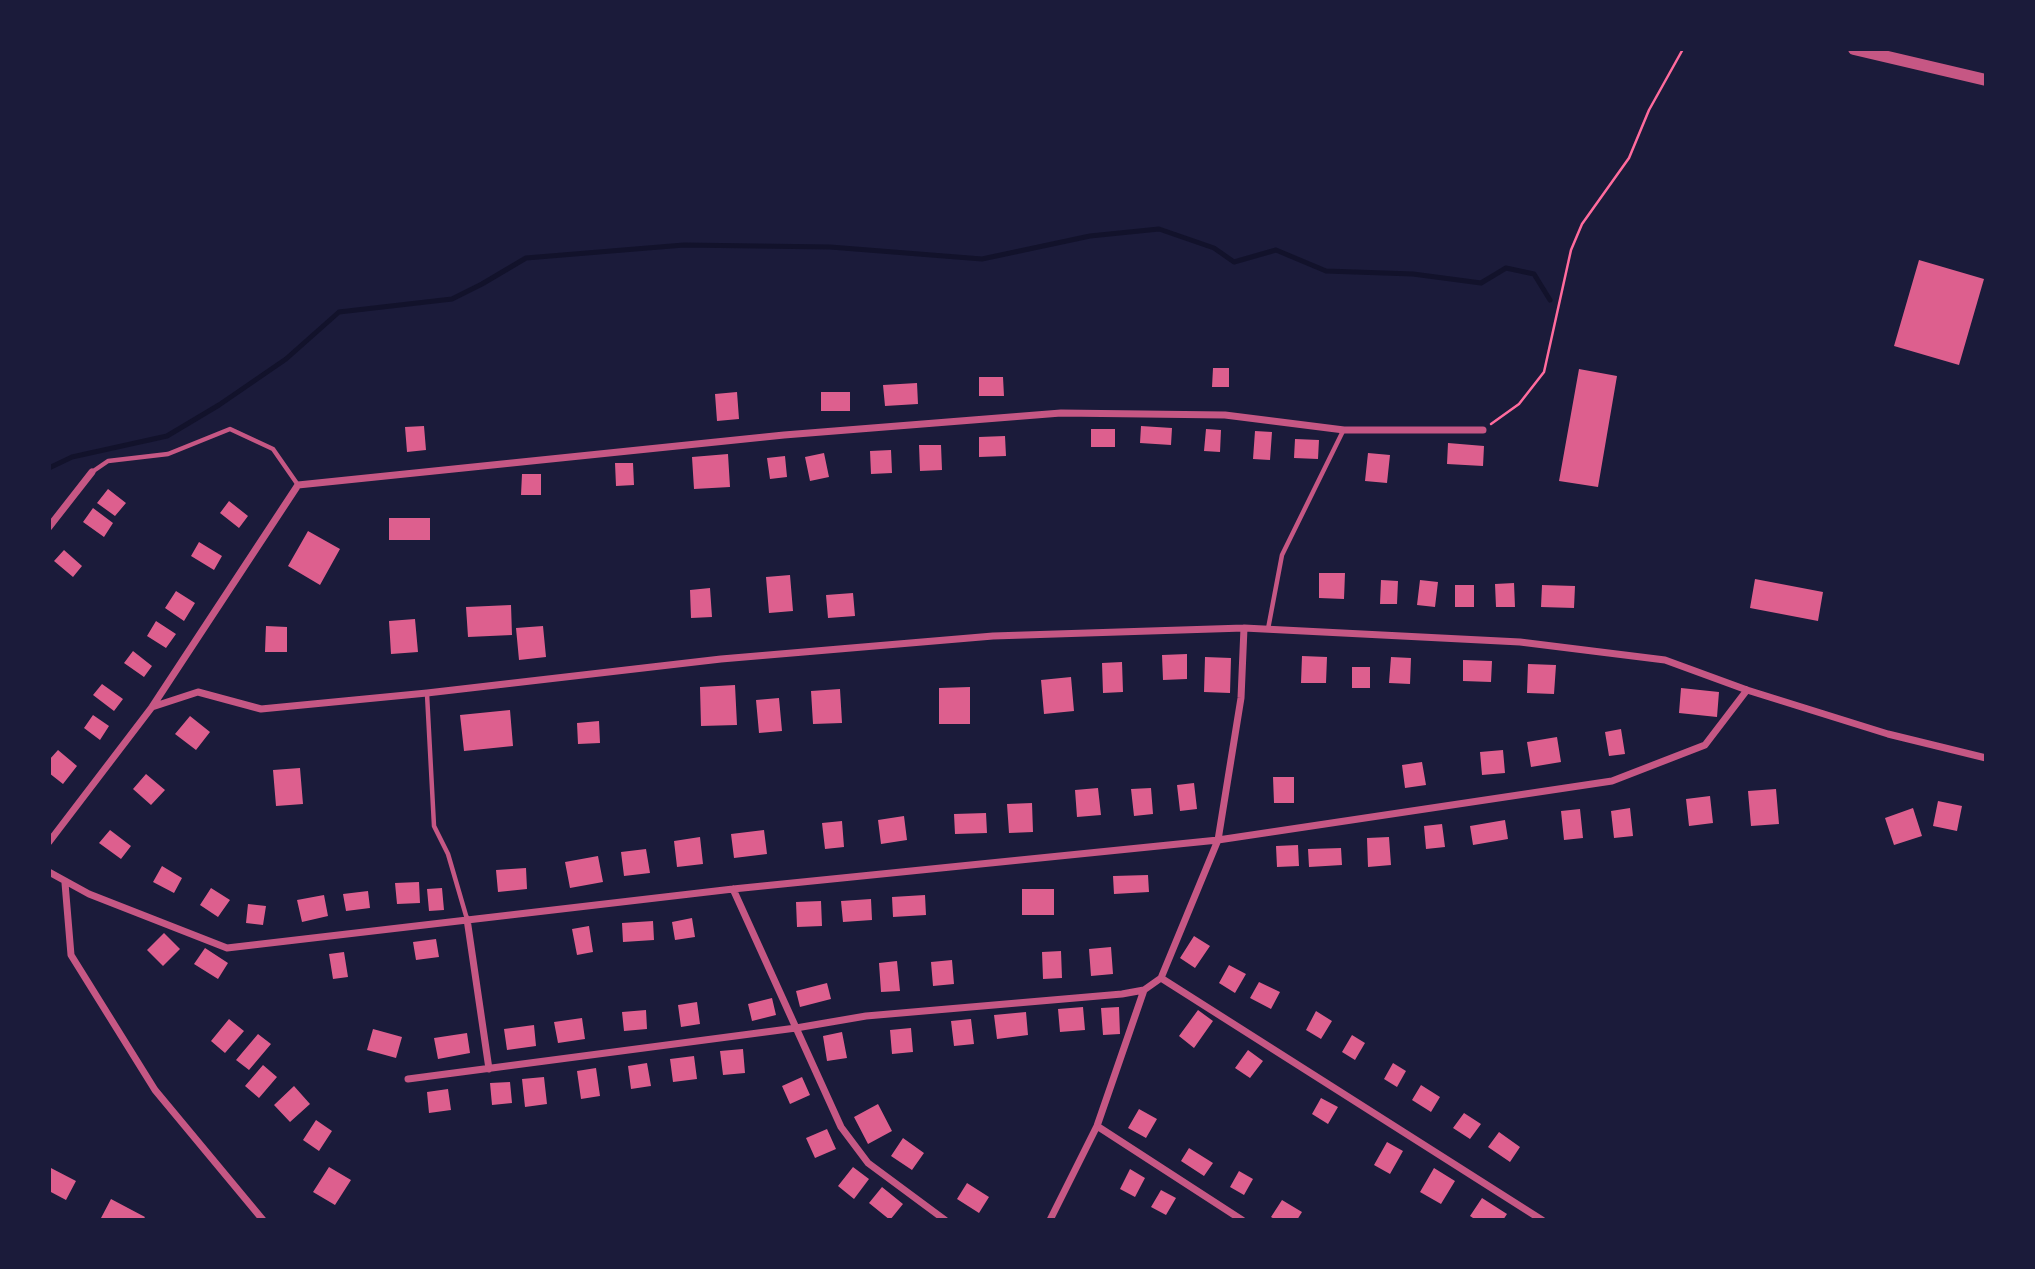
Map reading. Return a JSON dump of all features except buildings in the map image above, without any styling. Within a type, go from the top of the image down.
[{"type":"street","points":[[1854,49],[1986,80]]},
{"type":"street","points":[[49,842],[152,707],[298,485],[784,435],[1060,413],[1225,415],[1344,430],[1483,430]]},
{"type":"street","points":[[49,527],[92,472]]},
{"type":"street","points":[[152,707],[198,692],[261,709],[721,659],[993,636],[1244,628],[1520,642],[1665,660],[1747,690],[1888,734],[1986,758]]},
{"type":"street","points":[[408,1079],[796,1028],[866,1016],[1144,990],[1161,978],[1218,840],[1241,698],[1244,628]]},
{"type":"street","points":[[49,872],[65,883],[227,948],[733,889],[1218,840],[1612,781],[1705,745],[1747,690]]},
{"type":"street","points":[[65,883],[71,955],[155,1090],[263,1220]]},
{"type":"street","points":[[733,889],[842,1126],[868,1163],[945,1220]]},
{"type":"street","points":[[467,919],[489,1069]]},
{"type":"street","points":[[1161,978],[1542,1220]]},
{"type":"street","points":[[1050,1220],[1097,1126],[1144,990]]},
{"type":"street","points":[[1097,1126],[1242,1220]]},
{"type":"lane","points":[[92,472],[108,461],[168,454],[230,429],[273,449],[298,485]]},
{"type":"lane","points":[[1268,629],[1282,555],[1344,430]]},
{"type":"lane","points":[[427,693],[434,826],[448,854],[467,919]]},
{"type":"path","points":[[1483,430],[1519,404],[1544,372],[1571,250],[1582,225],[1629,158],[1649,110],[1683,49]]},
{"type":"waterway","points":[[49,468],[72,457],[167,436],[219,405],[286,359],[339,312],[452,299],[526,258],[684,245],[830,247],[982,259],[1090,236],[1159,229],[1214,248],[1234,262],[1276,250],[1326,271],[1413,274],[1481,283],[1506,268],[1534,274],[1550,300]]}]
